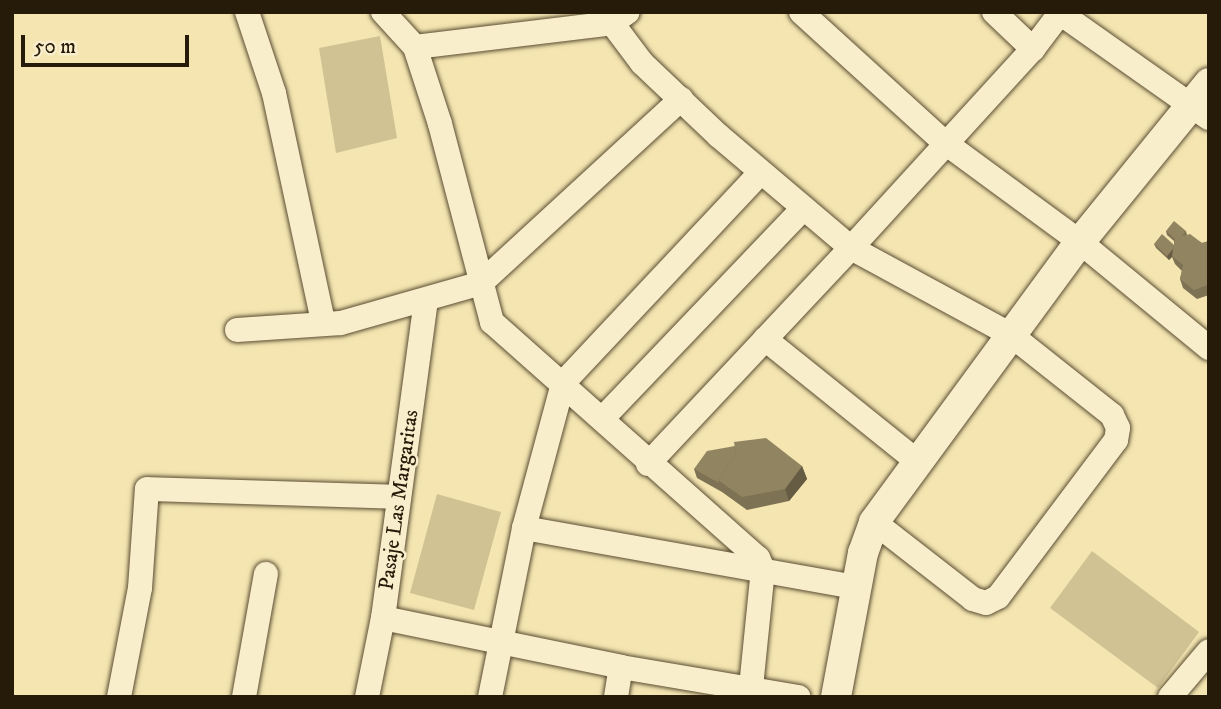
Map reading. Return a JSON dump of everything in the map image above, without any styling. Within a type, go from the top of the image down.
[{"type":"street","points":[[247,12],[274,93],[323,322]]},
{"type":"street","points":[[383,12],[415,47],[444,137],[492,322],[563,383],[648,464],[749,549],[763,569],[751,693]]},
{"type":"street","points":[[801,12],[944,142],[1080,242],[1209,348]]},
{"type":"street","points":[[994,12],[1033,49]]},
{"type":"street","points":[[648,464],[851,248],[944,142],[1033,49],[1061,13],[1200,113]]},
{"type":"street","points":[[415,47],[620,18],[642,63],[760,173],[803,209],[851,248],[1011,335],[1112,415],[1118,428],[1116,440],[998,597],[986,603],[973,599],[874,522]]},
{"type":"street","points":[[836,697],[856,587],[874,522],[1080,242],[1200,113],[1209,83]]},
{"type":"street","points":[[237,330],[323,322],[341,323],[426,302],[481,283],[681,99]]},
{"type":"street","points":[[490,697],[524,528],[563,383],[760,173]]},
{"type":"street","points":[[602,419],[803,209]]},
{"type":"street","name":"Pasaje Las Margaritas","points":[[367,697],[383,618],[426,302]]},
{"type":"street","points":[[765,339],[918,462]]},
{"type":"street","points":[[119,697],[140,588],[147,489],[399,497]]},
{"type":"street","points":[[524,528],[856,587]]},
{"type":"street","points":[[244,697],[266,574]]},
{"type":"street","points":[[383,618],[751,693],[798,697]]},
{"type":"street","points":[[1170,697],[1209,651]]},
{"type":"street","points":[[616,697],[621,667]]},
{"type":"shaded area","points":[[380,36],[397,138],[336,153],[319,48]]},
{"type":"shaded area","points":[[437,494],[501,512],[474,610],[410,593]]},
{"type":"shaded area","points":[[1092,551],[1199,632],[1158,688],[1050,608]]},
{"type":"building","points":[[1174,221],[1186,231],[1175,239],[1166,231]]},
{"type":"building","points":[[1162,234],[1174,245],[1167,256],[1154,244]]},
{"type":"building","points":[[1190,234],[1202,243],[1209,241],[1208,285],[1194,290],[1180,279],[1183,265],[1172,256],[1175,238]]},
{"type":"building","points":[[766,438],[802,466],[785,489],[742,497],[718,480],[736,454],[734,442]]},
{"type":"building","points":[[735,446],[736,454],[718,480],[719,483],[694,469],[707,451]]}]
